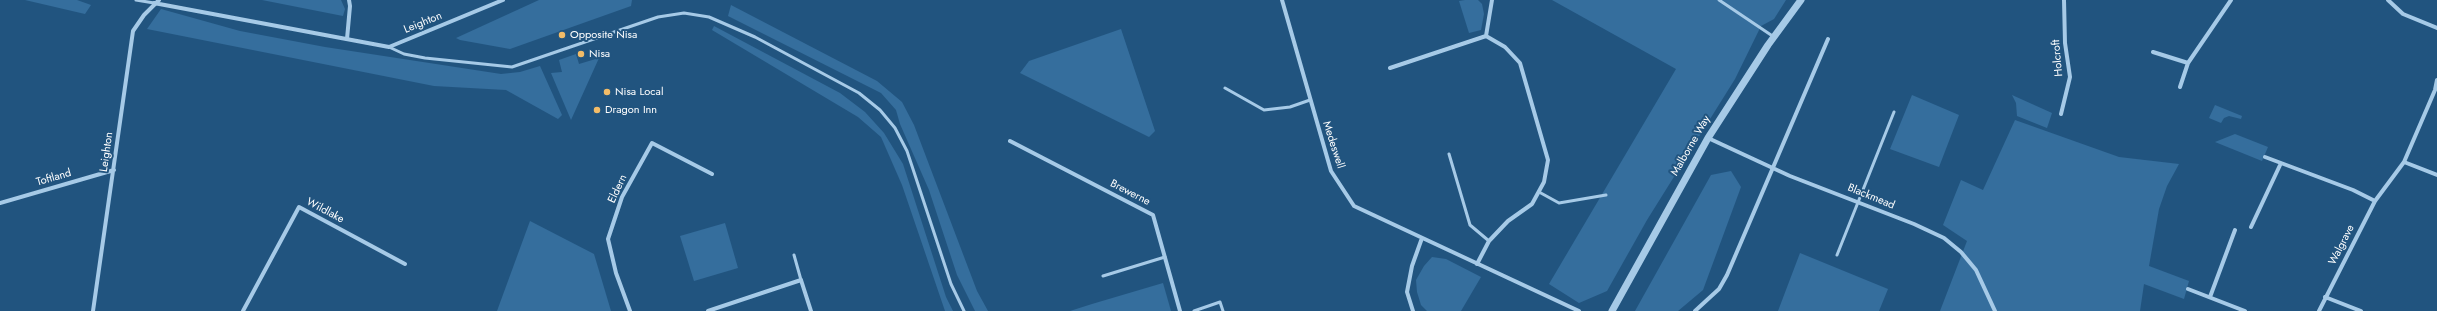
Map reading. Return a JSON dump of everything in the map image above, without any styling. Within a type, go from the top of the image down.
[{"type":"street","name":"Leighton","points":[[93,311],[133,31],[154,3],[159,0]]},
{"type":"street","points":[[348,39],[349,0]]},
{"type":"street","name":"Leighton","points":[[389,47],[503,0]]},
{"type":"street","name":"Medeswell","points":[[1282,0],[1331,171],[1354,206],[1579,311]]},
{"type":"street","points":[[1486,36],[1492,0]]},
{"type":"street","name":"Malborne Way","points":[[1612,311],[1708,138],[1774,37],[1801,0]]},
{"type":"street","name":"Holcroft","points":[[2061,114],[2070,76],[2065,37],[2064,0]]},
{"type":"street","points":[[2180,87],[2188,63],[2231,0]]},
{"type":"street","points":[[2388,0],[2404,14],[2437,28]]},
{"type":"street","points":[[154,3],[389,47]]},
{"type":"street","points":[[1390,68],[1486,36],[1505,47],[1520,63],[1548,160],[1544,182],[1532,204],[1508,221],[1489,241],[1478,264]]},
{"type":"street","points":[[1695,311],[1720,289],[1828,39]]},
{"type":"street","points":[[2153,52],[2188,63]]},
{"type":"street","name":"Walgrave","points":[[2319,311],[2375,201],[2404,162],[2435,90],[2437,80]]},
{"type":"street","name":"Blackmead","points":[[1708,138],[1771,168],[1944,238],[1961,252],[1976,270],[1995,311]]},
{"type":"street","name":"Brewerne","points":[[1010,141],[1154,215],[1180,311]]},
{"type":"street","name":"Eldern","points":[[630,311],[616,273],[608,239],[622,197],[652,143],[712,174]]},
{"type":"street","points":[[2266,157],[2353,190],[2375,201]]},
{"type":"street","points":[[2251,227],[2281,162]]},
{"type":"street","points":[[2404,162],[2437,175]]},
{"type":"street","name":"Toftland","points":[[0,203],[114,170]]},
{"type":"street","name":"Wildlake","points":[[243,311],[299,207],[405,264]]},
{"type":"street","points":[[2210,297],[2235,230]]},
{"type":"street","points":[[1413,311],[1408,292],[1412,266],[1422,238]]},
{"type":"street","points":[[708,311],[801,280],[811,311]]},
{"type":"street","points":[[2188,289],[2245,311]]},
{"type":"street","points":[[2325,297],[2361,311]]},
{"type":"lane","points":[[136,0],[154,3]]},
{"type":"lane","points":[[1719,0],[1774,37]]},
{"type":"lane","points":[[389,47],[404,54],[424,58],[512,67],[658,17],[684,13],[708,17],[755,37],[859,93],[880,110],[896,128],[907,151],[951,284],[964,311]]},
{"type":"lane","points":[[1225,88],[1264,110],[1290,107],[1310,100]]},
{"type":"lane","points":[[1837,255],[1894,112]]},
{"type":"lane","points":[[1450,154],[1470,225],[1489,241]]},
{"type":"lane","points":[[1539,192],[1559,203],[1606,195]]},
{"type":"lane","points":[[794,255],[801,280]]},
{"type":"lane","points":[[1103,276],[1165,257]]},
{"type":"lane","points":[[1194,311],[1220,302],[1223,311]]},
{"type":"shaded area","points":[[25,0],[77,0],[91,5],[85,14]]},
{"type":"shaded area","points":[[262,0],[341,0],[345,9],[343,16]]},
{"type":"shaded area","points":[[539,0],[632,0],[631,6],[510,49],[456,38]]},
{"type":"shaded area","points":[[1478,0],[1482,4],[1484,14],[1481,30],[1469,33],[1459,1]]},
{"type":"shaded area","points":[[1552,0],[1786,0],[1774,19],[1761,26],[1735,79],[1647,220],[1607,291],[1579,303],[1549,284],[1676,69]]},
{"type":"shaded area","points":[[731,5],[877,81],[902,102],[914,125],[977,291],[988,311],[975,311],[957,275],[929,190],[900,124],[896,110],[881,93],[728,16]]},
{"type":"shaded area","points":[[161,9],[240,31],[325,47],[501,74],[520,72],[540,66],[562,115],[558,119],[506,90],[434,86],[147,29]]},
{"type":"shaded area","points":[[714,26],[840,93],[865,112],[884,133],[903,164],[946,297],[953,311],[945,311],[902,185],[881,137],[858,117],[712,30]]},
{"type":"shaded area","points":[[1121,29],[1155,131],[1149,137],[1020,73],[1029,61]]},
{"type":"shaded area","points":[[576,54],[579,64],[599,58],[571,120],[551,73],[562,72],[559,60]]},
{"type":"shaded area","points":[[1912,95],[1959,115],[1939,167],[1890,149]]},
{"type":"shaded area","points":[[2012,95],[2052,113],[2047,128],[2017,116],[2016,103]]},
{"type":"shaded area","points":[[2215,105],[2242,116],[2241,119],[2229,116],[2224,118],[2221,123],[2209,118]]},
{"type":"shaded area","points":[[2015,120],[2119,157],[2179,164],[2167,186],[2159,209],[2149,266],[2189,281],[2184,299],[2144,284],[2140,311],[1940,311],[1967,241],[1943,225],[1961,180],[1983,190]]},
{"type":"shaded area","points":[[2235,134],[2268,147],[2262,161],[2215,142]]},
{"type":"shaded area","points":[[1731,171],[1741,187],[1703,290],[1678,311],[1635,311],[1711,175]]},
{"type":"shaded area","points":[[530,221],[594,254],[611,311],[497,311]]},
{"type":"shaded area","points":[[725,223],[738,268],[694,281],[680,236]]},
{"type":"shaded area","points":[[1800,253],[1888,289],[1879,311],[1778,311]]},
{"type":"shaded area","points":[[1432,257],[1446,259],[1481,277],[1461,311],[1427,311],[1421,305],[1417,292],[1416,280],[1424,266]]},
{"type":"shaded area","points":[[1163,283],[1171,311],[1070,311],[1092,304]]},
{"type":"place","name":"Opposite Nisa","points":[[562,35]]},
{"type":"place","name":"Nisa","points":[[581,54]]},
{"type":"place","name":"Nisa Local","points":[[607,92]]},
{"type":"place","name":"Dragon Inn","points":[[597,110]]}]
